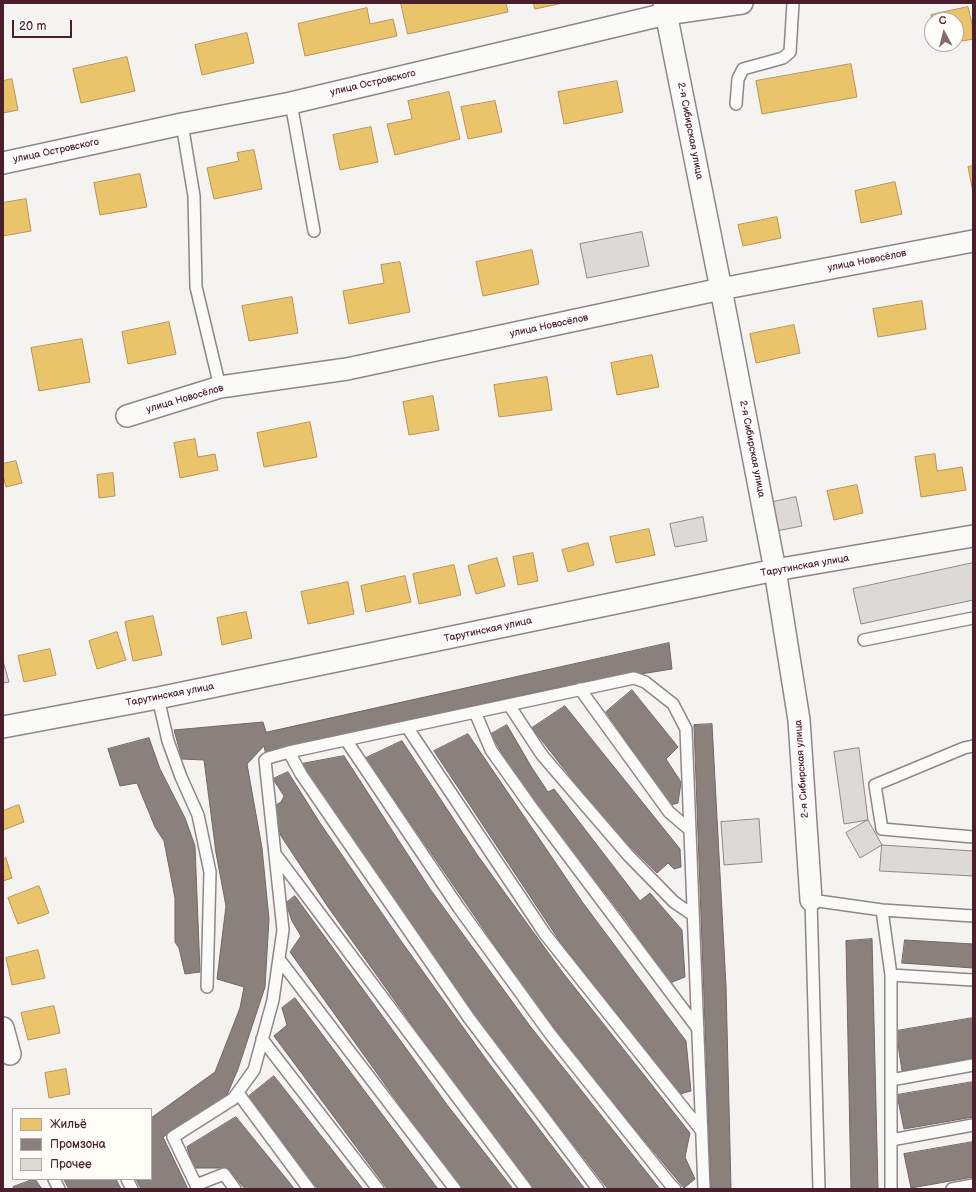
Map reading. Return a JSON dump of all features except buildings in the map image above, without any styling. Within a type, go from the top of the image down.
[{"type":"street","name":"улица Островского","points":[[3,163],[182,124],[292,103],[665,9],[742,3]]},
{"type":"street","name":"2-я Сибирская улица","points":[[665,9],[775,570],[799,720],[811,900]]},
{"type":"street","name":"улица Новосёлов","points":[[127,416],[220,387],[347,369],[721,289],[973,241]]},
{"type":"street","name":"Тарутинская улица","points":[[3,727],[158,698],[775,570],[973,536]]},
{"type":"street","points":[[3,1028],[10,1054]]},
{"type":"lane","points":[[736,104],[738,79],[742,70],[783,58],[790,52],[793,3]]},
{"type":"lane","points":[[292,103],[314,231]]},
{"type":"lane","points":[[182,124],[194,196],[196,287],[220,387]]},
{"type":"lane","points":[[864,640],[973,618]]},
{"type":"lane","points":[[235,1189],[224,1174],[197,1187],[173,1137],[233,1099],[238,1093],[254,1070],[273,1000],[283,930],[265,763],[268,758],[289,752],[634,678],[645,682],[673,704],[686,729],[704,1189]]},
{"type":"lane","points":[[580,689],[669,812],[690,830]]},
{"type":"lane","points":[[158,698],[168,741],[181,777],[198,815],[210,872],[206,987]]},
{"type":"lane","points":[[509,705],[542,755],[628,855],[674,902],[693,915]]},
{"type":"lane","points":[[475,712],[491,750],[530,805],[698,1029]]},
{"type":"lane","points":[[407,727],[544,934],[701,1130]]},
{"type":"lane","points":[[346,740],[459,908],[547,1028],[675,1189]]},
{"type":"lane","points":[[973,746],[964,748],[875,784],[882,829],[973,837]]},
{"type":"lane","points":[[289,752],[305,781],[469,1018],[598,1189]]},
{"type":"lane","points":[[275,854],[526,1189]]},
{"type":"lane","points":[[819,1189],[811,900],[882,910],[973,916]]},
{"type":"lane","points":[[882,910],[891,975],[891,1189]]},
{"type":"lane","points":[[279,959],[455,1189]]},
{"type":"lane","points":[[891,975],[973,980]]},
{"type":"lane","points":[[262,1038],[378,1189]]},
{"type":"lane","points":[[891,1080],[973,1065]]},
{"type":"lane","points":[[238,1093],[309,1189]]},
{"type":"lane","points":[[891,1140],[973,1125]]},
{"type":"lane","points":[[54,1180],[59,1189]]},
{"type":"lane","points":[[128,1180],[132,1189]]},
{"type":"lane","points":[[952,1189],[973,1185]]}]
